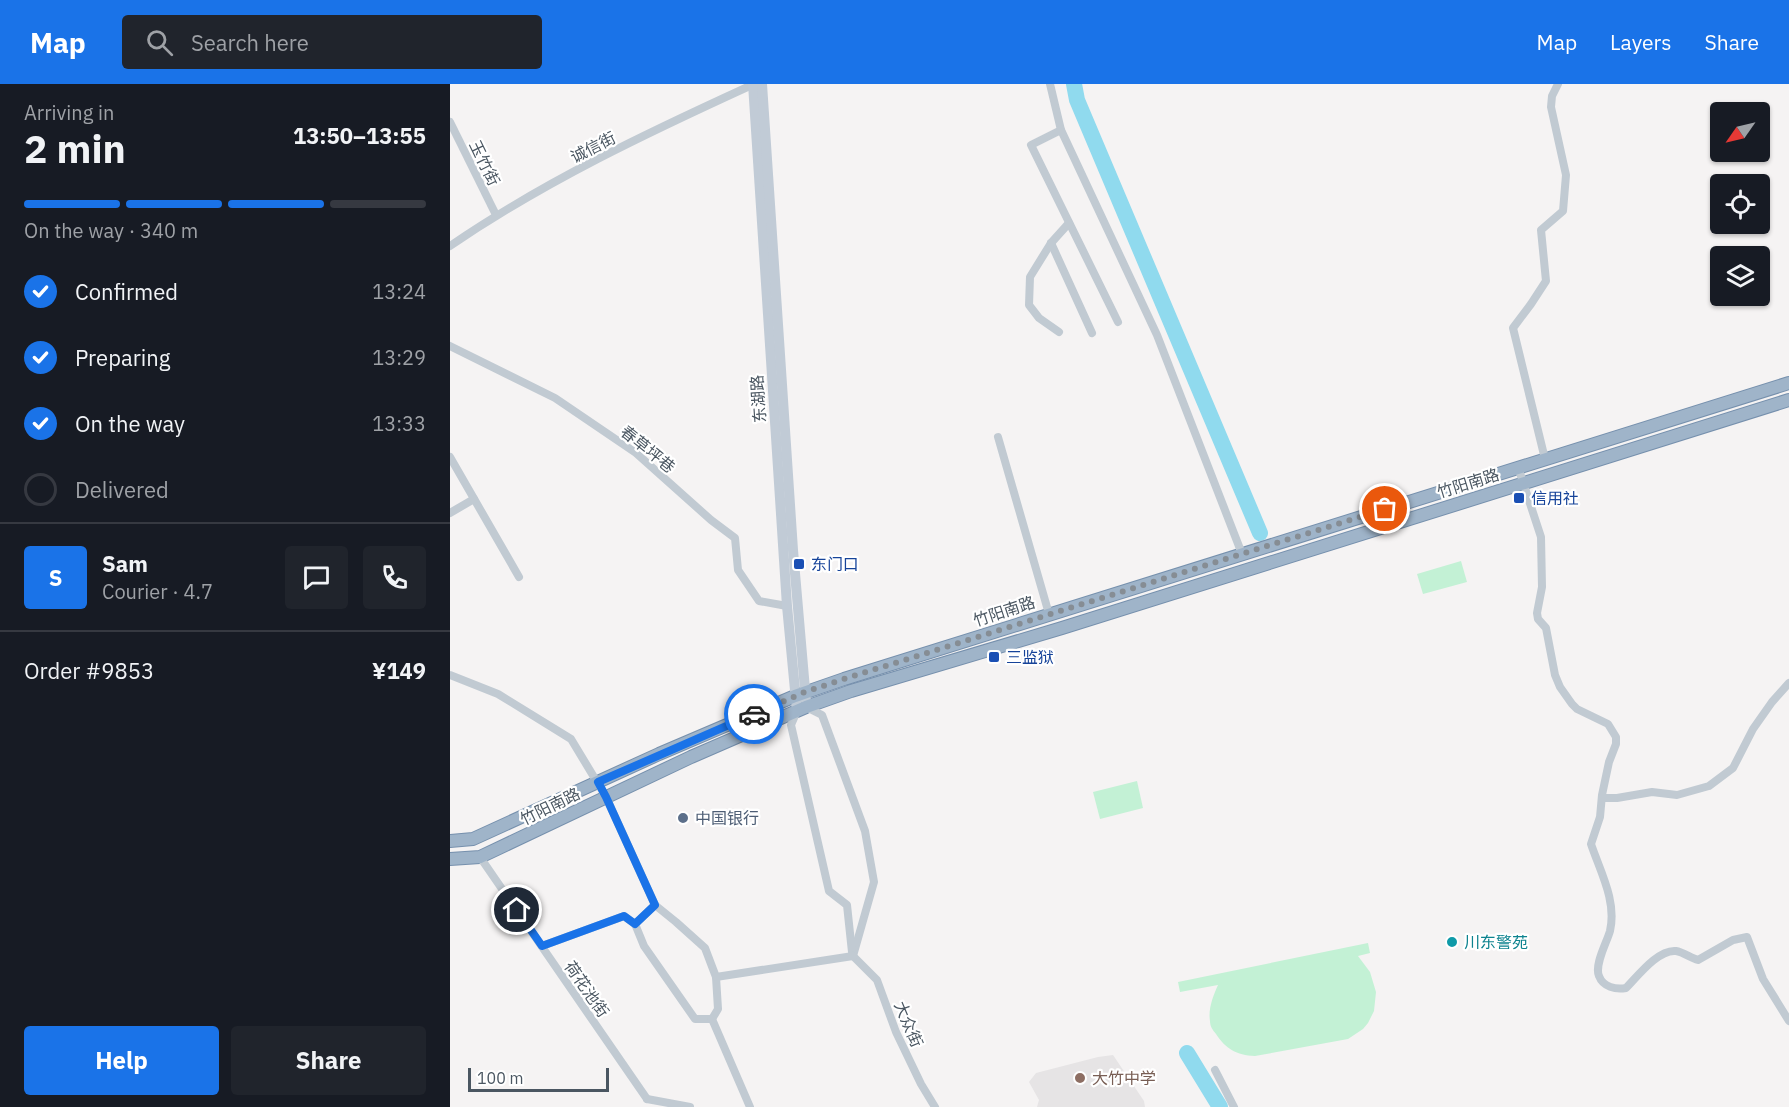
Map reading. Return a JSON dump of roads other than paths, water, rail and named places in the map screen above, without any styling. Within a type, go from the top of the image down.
[{"type":"highway","name":"竹阳南路","points":[[450,841],[473,839],[800,694],[1789,383]]},
{"type":"highway","name":"竹阳南路","points":[[450,859],[480,857],[690,757],[802,709],[862,688],[1062,628],[1789,400]]},
{"type":"main road","name":"东湖路","points":[[753,84],[787,606],[802,709]]},
{"type":"main road","name":"东湖路","points":[[762,84],[800,694]]},
{"type":"street","name":"诚信街","points":[[450,246],[496,215],[583,166],[753,84]]},
{"type":"street","points":[[1050,84],[1061,130],[1157,335],[1242,554]]},
{"type":"street","points":[[1545,459],[1513,328],[1546,281],[1541,230],[1563,211],[1566,175],[1551,107],[1552,96],[1558,84]]},
{"type":"street","name":"玉竹街","points":[[450,122],[496,215]]},
{"type":"street","points":[[1061,130],[1031,146],[1118,322]]},
{"type":"street","points":[[1059,332],[1039,318],[1029,305],[1030,277],[1051,243],[1069,223]]},
{"type":"street","points":[[1051,243],[1092,333]]},
{"type":"street","name":"春草坪巷","points":[[450,346],[555,398],[636,453],[711,520],[735,538],[738,570],[759,601],[787,606]]},
{"type":"street","points":[[998,437],[1049,614]]},
{"type":"street","points":[[450,457],[519,577]]},
{"type":"street","points":[[1518,467],[1541,537],[1542,587],[1537,613],[1538,619],[1546,628],[1555,675],[1560,687],[1577,710],[1608,724],[1616,737],[1616,744],[1609,762],[1600,817],[1591,844],[1600,865],[1611,917],[1610,930],[1597,970],[1602,982],[1617,990],[1626,988],[1648,964],[1667,952],[1676,951],[1698,960],[1733,940],[1747,937],[1762,980],[1789,1021]]},
{"type":"street","points":[[450,513],[474,499]]},
{"type":"street","points":[[450,675],[498,694],[571,739],[606,797],[655,905],[705,948],[716,977],[718,1009],[712,1019]]},
{"type":"street","points":[[1602,798],[1652,792],[1677,795],[1709,786],[1733,768],[1753,729],[1789,683]]},
{"type":"street","points":[[802,709],[822,715],[865,831],[874,882],[853,956],[847,905],[829,891],[791,725],[802,709]]},
{"type":"street","name":"荷花池街","points":[[480,857],[646,1103]]},
{"type":"street","points":[[635,924],[655,905]]},
{"type":"street","points":[[542,946],[624,916],[635,924],[644,946],[695,1019],[712,1019]]},
{"type":"street","points":[[716,977],[853,956]]},
{"type":"street","name":"大众街","points":[[853,956],[877,980],[896,1032],[921,1084],[935,1107]]},
{"type":"street","points":[[712,1019],[750,1107]]},
{"type":"street","points":[[1215,1070],[1234,1107]]},
{"type":"street","points":[[646,1103],[690,1107]]},
{"type":"waterway","points":[[1074,84],[1077,100],[1260,533]]},
{"type":"waterway","points":[[1187,1053],[1220,1107]]},
{"type":"place","name":"信用社","points":[[1519,498]]},
{"type":"place","name":"东门口","points":[[799,564]]},
{"type":"place","name":"三监狱","points":[[994,657]]},
{"type":"place","name":"中国银行","points":[[683,818]]},
{"type":"place","name":"川东警苑","points":[[1452,942]]},
{"type":"place","name":"大竹中学","points":[[1080,1078]]}]
